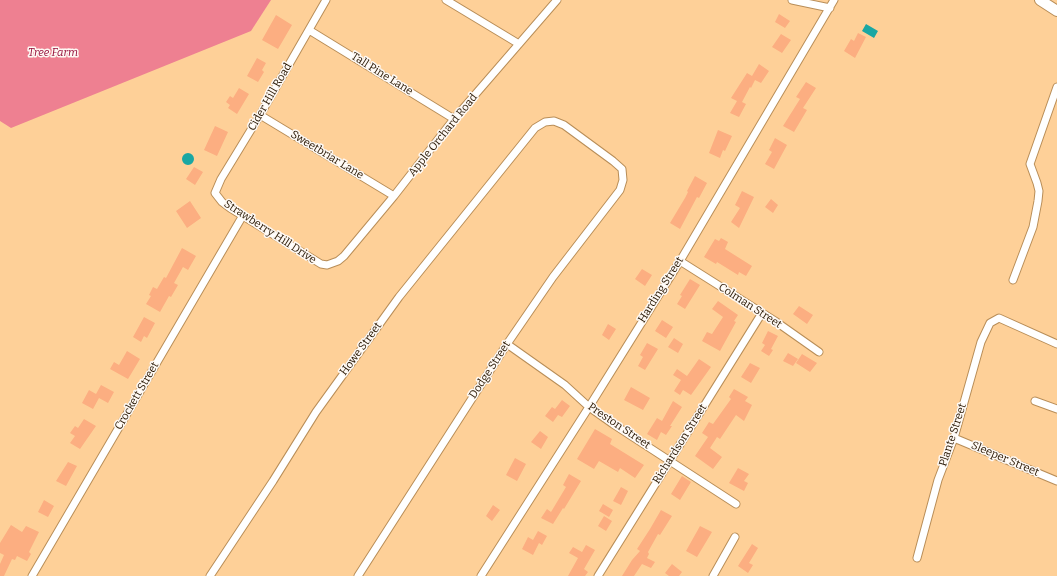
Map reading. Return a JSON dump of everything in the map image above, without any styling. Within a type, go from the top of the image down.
[{"type":"street","name":"Cider Hill Road","points":[[215,193],[221,178],[260,115],[326,0]]},
{"type":"street","points":[[446,0],[519,44]]},
{"type":"street","name":"Apple Orchard Road","points":[[327,265],[338,261],[344,256],[394,196],[454,119],[557,0]]},
{"type":"street","points":[[792,0],[830,8]]},
{"type":"street","name":"Harding Street","points":[[481,576],[680,261],[834,0]]},
{"type":"street","points":[[1040,0],[1057,11]]},
{"type":"street","name":"Tall Pine Lane","points":[[309,30],[454,119]]},
{"type":"street","points":[[1012,280],[1033,227],[1038,201],[1038,183],[1030,164],[1057,87]]},
{"type":"street","name":"Sweetbriar Lane","points":[[260,115],[394,196]]},
{"type":"street","name":"Howe Street","points":[[210,576],[339,379],[399,296],[535,128],[545,122],[554,121],[564,125],[622,169]]},
{"type":"street","name":"Dodge Street","points":[[358,576],[507,344],[553,277],[620,190],[623,180],[622,169]]},
{"type":"street","name":"Strawberry Hill Drive","points":[[215,193],[222,202],[242,217],[321,264],[327,265]]},
{"type":"street","name":"Crockett Street","points":[[32,576],[242,217]]},
{"type":"street","name":"Colman Street","points":[[680,261],[762,313],[819,352]]},
{"type":"street","name":"Richardson Street","points":[[598,576],[762,313]]},
{"type":"street","name":"Plante Street","points":[[917,558],[938,480],[954,438],[981,342],[990,323],[999,318],[1057,344]]},
{"type":"street","name":"Preston Street","points":[[507,344],[565,385],[589,407],[736,504]]},
{"type":"street","points":[[1034,401],[1057,409]]},
{"type":"street","name":"Sleeper Street","points":[[954,438],[1057,481]]},
{"type":"street","points":[[713,576],[735,537]]},
{"type":"green space","name":"Tree Farm","points":[[0,0],[271,0],[251,31],[11,128],[0,121]]},
{"type":"water","points":[[866,24],[878,31],[874,38],[862,31]]},
{"type":"water","points":[[186,153],[190,153],[194,159],[190,165],[186,165],[182,161],[182,157]]},
{"type":"building","points":[[779,14],[790,21],[785,28],[775,22]]},
{"type":"building","points":[[276,15],[292,25],[278,49],[262,40]]},
{"type":"building","points":[[858,33],[866,37],[855,58],[844,51],[851,39],[854,41]]},
{"type":"building","points":[[781,34],[791,40],[782,53],[772,47]]},
{"type":"building","points":[[257,58],[266,63],[262,70],[264,72],[258,82],[247,76]]},
{"type":"building","points":[[759,64],[769,71],[761,83],[755,80],[751,88],[750,87],[742,102],[746,104],[739,117],[730,113],[737,101],[731,98],[747,73],[752,76]]},
{"type":"building","points":[[806,82],[816,88],[803,108],[807,110],[794,132],[783,126],[800,99],[796,97]]},
{"type":"building","points":[[239,88],[249,94],[237,114],[228,108],[230,105],[226,102],[230,96],[233,98]]},
{"type":"building","points":[[215,126],[228,132],[217,156],[204,150]]},
{"type":"building","points":[[718,130],[732,136],[720,158],[709,153]]},
{"type":"building","points":[[775,138],[787,145],[774,169],[765,164],[772,152],[769,150]]},
{"type":"building","points":[[194,167],[203,172],[195,185],[186,179]]},
{"type":"building","points":[[695,176],[707,183],[699,198],[697,197],[680,229],[670,223],[685,198]]},
{"type":"building","points":[[742,191],[754,197],[739,228],[731,222],[740,208],[735,205]]},
{"type":"building","points":[[771,199],[778,205],[773,213],[765,207]]},
{"type":"building","points":[[190,201],[201,218],[187,228],[176,211]]},
{"type":"building","points":[[721,238],[728,242],[725,249],[752,266],[746,276],[739,272],[738,275],[717,262],[716,264],[704,257],[715,239],[719,241]]},
{"type":"building","points":[[182,248],[196,256],[188,270],[183,267],[174,283],[178,285],[171,297],[169,296],[160,312],[146,304],[151,296],[149,295],[153,287],[157,289],[164,277],[166,278]]},
{"type":"building","points":[[642,269],[652,275],[645,286],[635,279]]},
{"type":"building","points":[[690,279],[700,285],[685,309],[677,304],[682,296],[680,295]]},
{"type":"building","points":[[718,301],[738,315],[734,321],[736,322],[720,351],[702,341],[707,332],[712,334],[723,317],[712,309]]},
{"type":"building","points":[[799,306],[813,315],[807,324],[793,314]]},
{"type":"building","points":[[144,317],[155,323],[147,338],[144,336],[141,342],[133,337]]},
{"type":"building","points":[[662,320],[673,327],[666,338],[655,331]]},
{"type":"building","points":[[608,324],[616,329],[609,340],[602,335]]},
{"type":"building","points":[[768,331],[778,336],[769,356],[761,351],[765,345],[762,343]]},
{"type":"building","points":[[674,338],[683,344],[678,353],[668,347]]},
{"type":"building","points":[[647,343],[658,349],[645,370],[638,366],[643,357],[640,355]]},
{"type":"building","points":[[127,351],[140,359],[128,379],[110,369],[114,362],[119,365]]},
{"type":"building","points":[[788,353],[798,359],[793,366],[783,361]]},
{"type":"building","points":[[802,354],[817,363],[810,372],[796,363]]},
{"type":"building","points":[[699,359],[711,367],[691,395],[683,390],[680,395],[674,391],[681,380],[673,375],[677,369],[687,376]]},
{"type":"building","points":[[750,363],[760,368],[751,383],[741,377]]},
{"type":"building","points":[[101,385],[114,392],[108,403],[99,398],[93,409],[82,403],[89,390],[96,394]]},
{"type":"building","points":[[631,387],[650,398],[643,410],[624,400]]},
{"type":"building","points":[[734,389],[748,397],[745,401],[752,405],[744,421],[736,415],[720,439],[717,437],[710,448],[722,457],[713,469],[695,456],[708,437],[702,433],[709,422],[713,424],[731,399],[729,397]]},
{"type":"building","points":[[562,400],[570,406],[562,417],[558,415],[553,422],[545,416],[552,407],[555,409]]},
{"type":"building","points":[[673,401],[682,407],[666,435],[661,432],[657,440],[647,434],[657,418],[662,421]]},
{"type":"building","points":[[84,419],[96,426],[80,449],[70,443],[75,436],[70,433],[75,426],[78,428]]},
{"type":"building","points":[[595,429],[612,439],[610,444],[644,465],[635,478],[620,468],[618,472],[599,461],[594,469],[577,459]]},
{"type":"building","points":[[540,431],[548,437],[541,449],[531,442]]},
{"type":"building","points":[[515,458],[526,464],[517,481],[506,475]]},
{"type":"building","points":[[68,462],[77,466],[66,486],[56,481]]},
{"type":"building","points":[[738,468],[749,474],[744,481],[748,483],[744,491],[729,483]]},
{"type":"building","points":[[569,474],[581,481],[553,524],[541,518],[547,509],[551,512],[566,487],[563,485]]},
{"type":"building","points":[[682,476],[691,482],[680,500],[671,494]]},
{"type":"building","points":[[621,487],[628,491],[621,505],[613,501]]},
{"type":"building","points":[[44,500],[54,506],[48,517],[38,512]]},
{"type":"building","points":[[603,504],[613,510],[609,517],[599,511]]},
{"type":"building","points":[[493,505],[500,510],[492,521],[486,516]]},
{"type":"building","points":[[661,510],[672,516],[660,535],[658,534],[648,552],[649,554],[647,558],[655,562],[651,568],[642,564],[634,576],[622,576],[632,560],[640,551],[637,549]]},
{"type":"building","points":[[604,516],[612,521],[606,531],[598,526]]},
{"type":"building","points":[[11,525],[22,532],[26,526],[39,532],[29,552],[31,554],[27,561],[17,556],[15,560],[12,559],[4,576],[0,576],[0,564],[4,555],[0,553],[0,543]]},
{"type":"building","points":[[700,526],[712,532],[697,557],[686,551]]},
{"type":"building","points":[[538,531],[547,536],[542,545],[539,543],[533,555],[522,549],[528,537],[533,540]]},
{"type":"building","points":[[752,544],[758,548],[749,563],[753,565],[748,573],[738,566]]},
{"type":"building","points":[[586,545],[595,550],[584,569],[588,572],[585,576],[568,576],[578,558],[569,553],[573,547],[582,552]]},
{"type":"building","points":[[672,564],[682,572],[679,576],[669,576],[665,573]]}]
